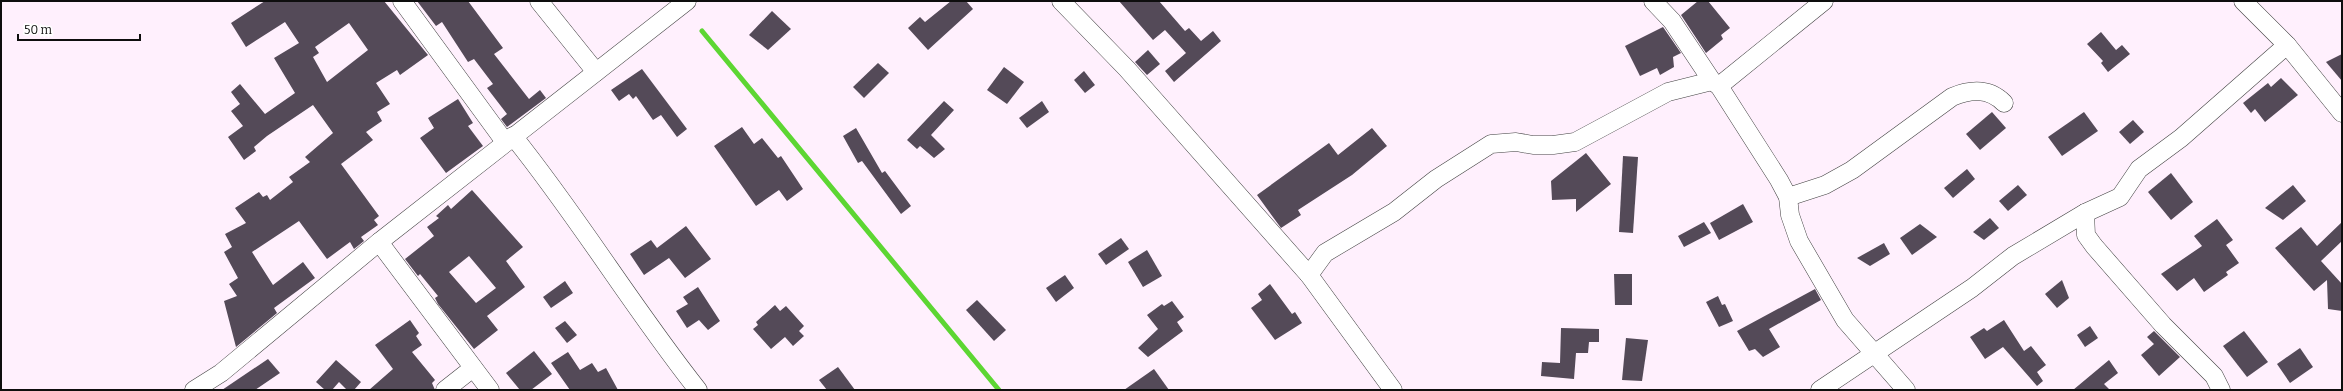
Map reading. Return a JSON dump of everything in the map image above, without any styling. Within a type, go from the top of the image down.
[{"type":"street","points":[[402,1],[509,139],[583,228],[657,339],[698,390]]},
{"type":"street","points":[[539,1],[596,72]]},
{"type":"street","points":[[194,390],[221,373],[378,242],[687,1]]},
{"type":"street","points":[[1061,1],[1127,70],[1309,275],[1393,390]]},
{"type":"street","points":[[1653,1],[1672,21],[1752,135],[1788,197],[1795,231],[1815,271],[1845,320],[1906,390]]},
{"type":"street","points":[[1309,275],[1325,253],[1394,212],[1436,179],[1491,144],[1516,142],[1533,146],[1575,142],[1641,104],[1668,92],[1716,84],[1824,1]]},
{"type":"street","points":[[2243,1],[2287,45],[2342,114]]},
{"type":"street","points":[[1820,390],[1875,354],[2014,256],[2085,214],[2120,197],[2139,169],[2192,129],[2287,45]]},
{"type":"street","points":[[1788,197],[1825,185],[1852,170],[1952,97],[1982,91],[1993,94],[2004,103]]},
{"type":"street","points":[[2085,214],[2086,235],[2094,246],[2163,325],[2214,376],[2221,390]]},
{"type":"street","points":[[378,242],[490,390]]},
{"type":"street","points":[[445,390],[473,368]]},
{"type":"building","points":[[265,1],[384,1],[428,55],[400,75],[397,70],[376,83],[390,104],[377,112],[382,121],[366,132],[373,140],[341,164],[379,216],[374,220],[378,225],[361,237],[364,241],[354,249],[350,242],[327,259],[299,221],[252,252],[273,285],[303,262],[315,278],[274,308],[277,313],[236,347],[224,301],[237,296],[229,284],[238,278],[224,252],[232,247],[225,234],[246,223],[235,208],[259,192],[263,197],[267,195],[270,200],[293,182],[289,177],[310,162],[305,157],[333,133],[313,105],[267,136],[254,147],[256,151],[244,160],[228,137],[243,126],[231,111],[240,104],[231,92],[240,84],[265,114],[295,93],[274,58],[299,43],[285,22],[246,47],[231,23]],"holes":[[[349,23],[368,50],[327,82],[313,57],[319,53],[315,47]]]},
{"type":"building","points":[[417,1],[468,1],[503,48],[494,54],[529,99],[540,90],[546,98],[507,127],[501,119],[507,114],[487,88],[493,84],[474,59],[468,62],[442,22],[436,26]]},
{"type":"building","points":[[951,1],[966,1],[973,9],[928,50],[908,28],[920,17],[925,22]]},
{"type":"building","points":[[1119,1],[1159,1],[1185,31],[1189,28],[1201,41],[1213,31],[1221,41],[1174,82],[1165,71],[1186,53],[1165,30],[1153,40]]},
{"type":"building","points":[[1698,1],[1708,1],[1730,28],[1721,35],[1723,39],[1706,53],[1681,15]]},
{"type":"building","points":[[772,11],[791,29],[768,50],[749,35]]},
{"type":"building","points":[[1663,27],[1681,53],[1673,57],[1674,67],[1660,75],[1657,68],[1640,76],[1625,46]]},
{"type":"building","points":[[2101,32],[2116,50],[2122,45],[2130,54],[2108,72],[2101,63],[2103,61],[2087,44]]},
{"type":"building","points":[[1148,50],[1160,64],[1147,75],[1135,62]]},
{"type":"building","points":[[2342,54],[2342,81],[2326,62]]},
{"type":"building","points":[[878,63],[889,73],[864,98],[853,87]]},
{"type":"building","points":[[1004,67],[1024,82],[1007,104],[987,90]]},
{"type":"building","points":[[642,69],[687,129],[677,137],[661,115],[653,120],[636,96],[633,99],[629,94],[619,101],[611,90]]},
{"type":"building","points":[[1084,71],[1095,85],[1085,93],[1074,80]]},
{"type":"building","points":[[2281,78],[2298,95],[2265,122],[2255,109],[2251,113],[2243,103],[2268,83],[2271,87]]},
{"type":"building","points":[[458,99],[473,123],[468,126],[483,146],[446,173],[420,138],[434,128],[428,118]]},
{"type":"building","points":[[944,101],[954,110],[931,135],[945,149],[934,158],[920,146],[917,149],[907,140]]},
{"type":"building","points":[[1042,101],[1049,112],[1027,128],[1019,118]]},
{"type":"building","points":[[1992,112],[2006,128],[1980,150],[1966,134]]},
{"type":"building","points":[[2084,112],[2098,131],[2062,156],[2048,137]]},
{"type":"building","points":[[2133,120],[2144,132],[2130,144],[2119,132]]},
{"type":"building","points":[[742,127],[754,144],[762,138],[778,158],[781,156],[803,189],[787,201],[779,190],[756,206],[714,146]]},
{"type":"building","points":[[856,128],[882,173],[885,171],[911,206],[901,214],[862,161],[858,163],[843,136]]},
{"type":"building","points":[[1372,128],[1387,146],[1352,175],[1298,210],[1301,215],[1281,228],[1257,195],[1329,143],[1338,155]]},
{"type":"building","points":[[1586,153],[1611,184],[1576,212],[1576,199],[1552,200],[1551,181]]},
{"type":"building","points":[[1623,156],[1638,157],[1633,233],[1619,232]]},
{"type":"building","points":[[1967,169],[1975,179],[1953,198],[1944,188]]},
{"type":"building","points":[[2171,173],[2193,202],[2171,220],[2148,192]]},
{"type":"building","points":[[2018,185],[2027,195],[2008,211],[1999,201]]},
{"type":"building","points":[[2293,185],[2306,201],[2283,220],[2265,208]]},
{"type":"building","points":[[472,190],[523,247],[506,261],[525,287],[487,316],[498,330],[474,349],[438,304],[435,298],[438,296],[420,274],[418,276],[405,259],[434,236],[427,227],[439,218],[436,216],[448,205],[451,209]],"holes":[[[469,256],[496,288],[476,303],[449,272]]]},
{"type":"building","points":[[1743,204],[1753,222],[1719,240],[1710,223]]},
{"type":"building","points":[[1990,218],[1999,228],[1984,240],[1973,232]]},
{"type":"building","points":[[2217,219],[2233,240],[2226,245],[2239,263],[2226,272],[2228,275],[2204,292],[2194,278],[2177,291],[2161,274],[2202,246],[2194,236]]},
{"type":"building","points":[[1704,222],[1711,233],[1684,247],[1678,236]]},
{"type":"building","points":[[2342,222],[2342,241],[2321,261],[2342,284],[2342,311],[2328,309],[2327,280],[2314,291],[2275,248],[2301,227],[2317,246]]},
{"type":"building","points":[[1920,224],[1937,237],[1912,255],[1900,238]]},
{"type":"building","points":[[686,226],[711,259],[685,278],[669,258],[644,275],[630,254],[651,240],[657,248]]},
{"type":"building","points":[[1121,238],[1129,249],[1106,265],[1098,254]]},
{"type":"building","points":[[1884,243],[1890,254],[1870,266],[1857,258]]},
{"type":"building","points":[[1147,250],[1162,276],[1143,287],[1128,262]]},
{"type":"building","points":[[1614,274],[1632,274],[1632,305],[1615,305]]},
{"type":"building","points":[[1065,275],[1074,288],[1056,302],[1046,288]]},
{"type":"building","points":[[2062,280],[2069,298],[2057,308],[2045,294]]},
{"type":"building","points":[[565,281],[573,293],[551,308],[543,297]]},
{"type":"building","points":[[1270,284],[1292,314],[1295,312],[1302,323],[1275,340],[1251,308],[1262,300],[1258,294]]},
{"type":"building","points":[[698,287],[720,321],[708,330],[699,320],[687,328],[676,311],[688,304],[683,297]]},
{"type":"building","points":[[1815,289],[1821,300],[1769,329],[1780,347],[1763,357],[1755,349],[1749,351],[1737,331]]},
{"type":"building","points":[[1718,296],[1722,305],[1725,304],[1733,321],[1719,327],[1706,302]]},
{"type":"building","points":[[977,300],[1006,330],[994,341],[966,310]]},
{"type":"building","points":[[1172,301],[1184,317],[1177,322],[1183,331],[1148,357],[1138,348],[1158,329],[1147,315],[1162,304],[1164,306]]},
{"type":"building","points":[[775,305],[780,311],[786,306],[804,326],[799,331],[804,336],[793,346],[785,337],[771,349],[753,329],[758,325],[756,322]]},
{"type":"building","points":[[410,320],[419,333],[416,336],[422,345],[412,352],[435,380],[432,383],[435,390],[369,390],[393,369],[375,345]]},
{"type":"building","points":[[2004,320],[2024,351],[2031,346],[2046,365],[2037,372],[2043,381],[2037,386],[2003,347],[1985,359],[1970,337],[1984,328],[1987,331]]},
{"type":"building","points":[[565,321],[577,335],[567,343],[555,328]]},
{"type":"building","points":[[2090,326],[2098,338],[2085,347],[2077,335]]},
{"type":"building","points":[[1561,328],[1599,329],[1599,342],[1589,342],[1588,353],[1576,353],[1574,379],[1541,376],[1542,362],[1560,363]]},
{"type":"building","points":[[2154,331],[2180,357],[2159,376],[2141,355],[2154,344],[2147,337]]},
{"type":"building","points":[[2244,331],[2268,362],[2247,377],[2223,346]]},
{"type":"building","points":[[1626,338],[1648,340],[1642,381],[1622,380]]},
{"type":"building","points":[[2300,348],[2313,367],[2290,383],[2277,364]]},
{"type":"building","points":[[534,351],[552,374],[531,390],[520,390],[506,373]]},
{"type":"building","points":[[568,352],[580,370],[592,363],[598,372],[606,368],[618,390],[570,390],[551,363]]},
{"type":"building","points":[[268,359],[280,373],[255,390],[222,390]]},
{"type":"building","points":[[336,360],[361,382],[354,390],[347,390],[339,382],[332,390],[325,390],[316,382]]},
{"type":"building","points":[[2109,360],[2118,373],[2104,384],[2110,390],[2073,390]]},
{"type":"building","points":[[838,367],[855,390],[827,390],[819,380]]},
{"type":"building","points":[[1154,369],[1169,390],[1124,390]]},
{"type":"waterway","points":[[702,31],[999,390]]}]
